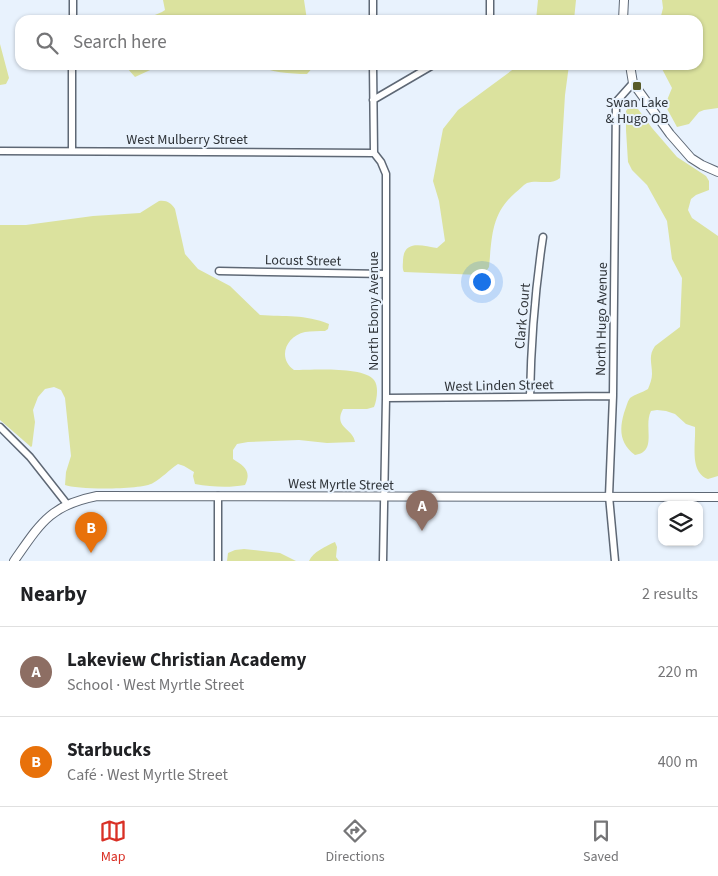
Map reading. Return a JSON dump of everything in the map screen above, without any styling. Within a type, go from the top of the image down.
[{"type":"street","points":[[72,15],[73,0]]},
{"type":"street","points":[[373,0],[373,15]]},
{"type":"street","points":[[490,0],[490,15]]},
{"type":"street","points":[[623,15],[624,0]]},
{"type":"street","points":[[72,70],[72,151]]},
{"type":"street","name":"North Ebony Avenue","points":[[373,70],[374,153],[385,170],[386,398],[383,561]]},
{"type":"street","points":[[373,100],[424,70]]},
{"type":"street","points":[[631,70],[634,83],[670,134],[691,158],[718,172]]},
{"type":"street","name":"North Hugo Avenue","points":[[615,561],[609,496],[613,396],[616,102],[634,83]]},
{"type":"street","name":"West Mulberry Street","points":[[0,151],[374,153]]},
{"type":"street","name":"Clark Court","points":[[530,397],[532,330],[543,237]]},
{"type":"street","name":"Locust Street","points":[[219,271],[386,274]]},
{"type":"street","name":"West Linden Street","points":[[386,398],[613,396]]},
{"type":"street","points":[[0,427],[30,457],[67,504],[42,523],[14,561]]},
{"type":"street","name":"West Myrtle Street","points":[[67,504],[83,499],[111,495],[718,497]]},
{"type":"street","points":[[218,496],[218,561]]},
{"type":"green space","points":[[163,0],[304,0],[306,15],[155,15],[165,10]]},
{"type":"green space","points":[[538,0],[576,0],[574,15],[536,15]]},
{"type":"green space","points":[[662,0],[718,0],[718,108],[699,112],[689,124],[677,127],[665,105],[672,88],[663,70],[703,70],[703,15],[661,15]]},
{"type":"green space","points":[[0,44],[9,78],[6,84],[0,85]]},
{"type":"green space","points":[[129,70],[150,70],[135,77]]},
{"type":"green space","points":[[271,70],[311,70],[307,74]]},
{"type":"green space","points":[[512,70],[568,70],[560,178],[553,182],[527,183],[507,201],[501,209],[494,227],[489,267],[485,273],[481,275],[404,272],[403,260],[407,249],[415,245],[437,248],[445,241],[439,201],[433,181],[443,129],[458,110]]},
{"type":"green space","points":[[634,106],[677,157],[706,176],[709,181],[709,190],[691,199],[688,210],[692,218],[718,236],[718,476],[708,479],[698,470],[696,464],[695,427],[686,424],[675,414],[666,411],[651,411],[648,444],[642,453],[635,455],[630,451],[626,446],[621,431],[622,419],[630,398],[648,389],[652,378],[651,356],[655,346],[680,327],[682,278],[672,259],[667,221],[647,185],[632,170],[628,162],[626,111],[629,107]]},
{"type":"green space","points":[[159,201],[168,202],[175,209],[185,254],[198,269],[230,286],[260,315],[303,317],[329,324],[328,329],[325,331],[305,332],[293,338],[286,348],[286,360],[294,370],[324,369],[349,371],[360,373],[374,380],[377,386],[377,393],[374,407],[367,409],[343,409],[341,415],[340,420],[342,424],[355,442],[327,443],[299,440],[237,444],[233,450],[233,459],[246,469],[248,476],[245,485],[220,487],[195,484],[194,472],[178,464],[156,481],[147,485],[123,488],[82,488],[65,485],[66,472],[71,456],[65,398],[61,390],[54,387],[45,389],[38,397],[33,410],[35,422],[31,447],[0,420],[0,225],[26,225],[93,216],[140,213]]},
{"type":"green space","points":[[335,542],[337,547],[336,557],[339,561],[309,561],[317,552]]},
{"type":"green space","points":[[244,549],[280,553],[296,561],[227,561],[228,553]]},
{"type":"place","name":"Swan Lake & Hugo OB","points":[[637,86]]},
{"type":"place","name":"Lakeview Christian Academy","points":[[422,531]]},
{"type":"place","name":"Starbucks","points":[[91,553]]}]
